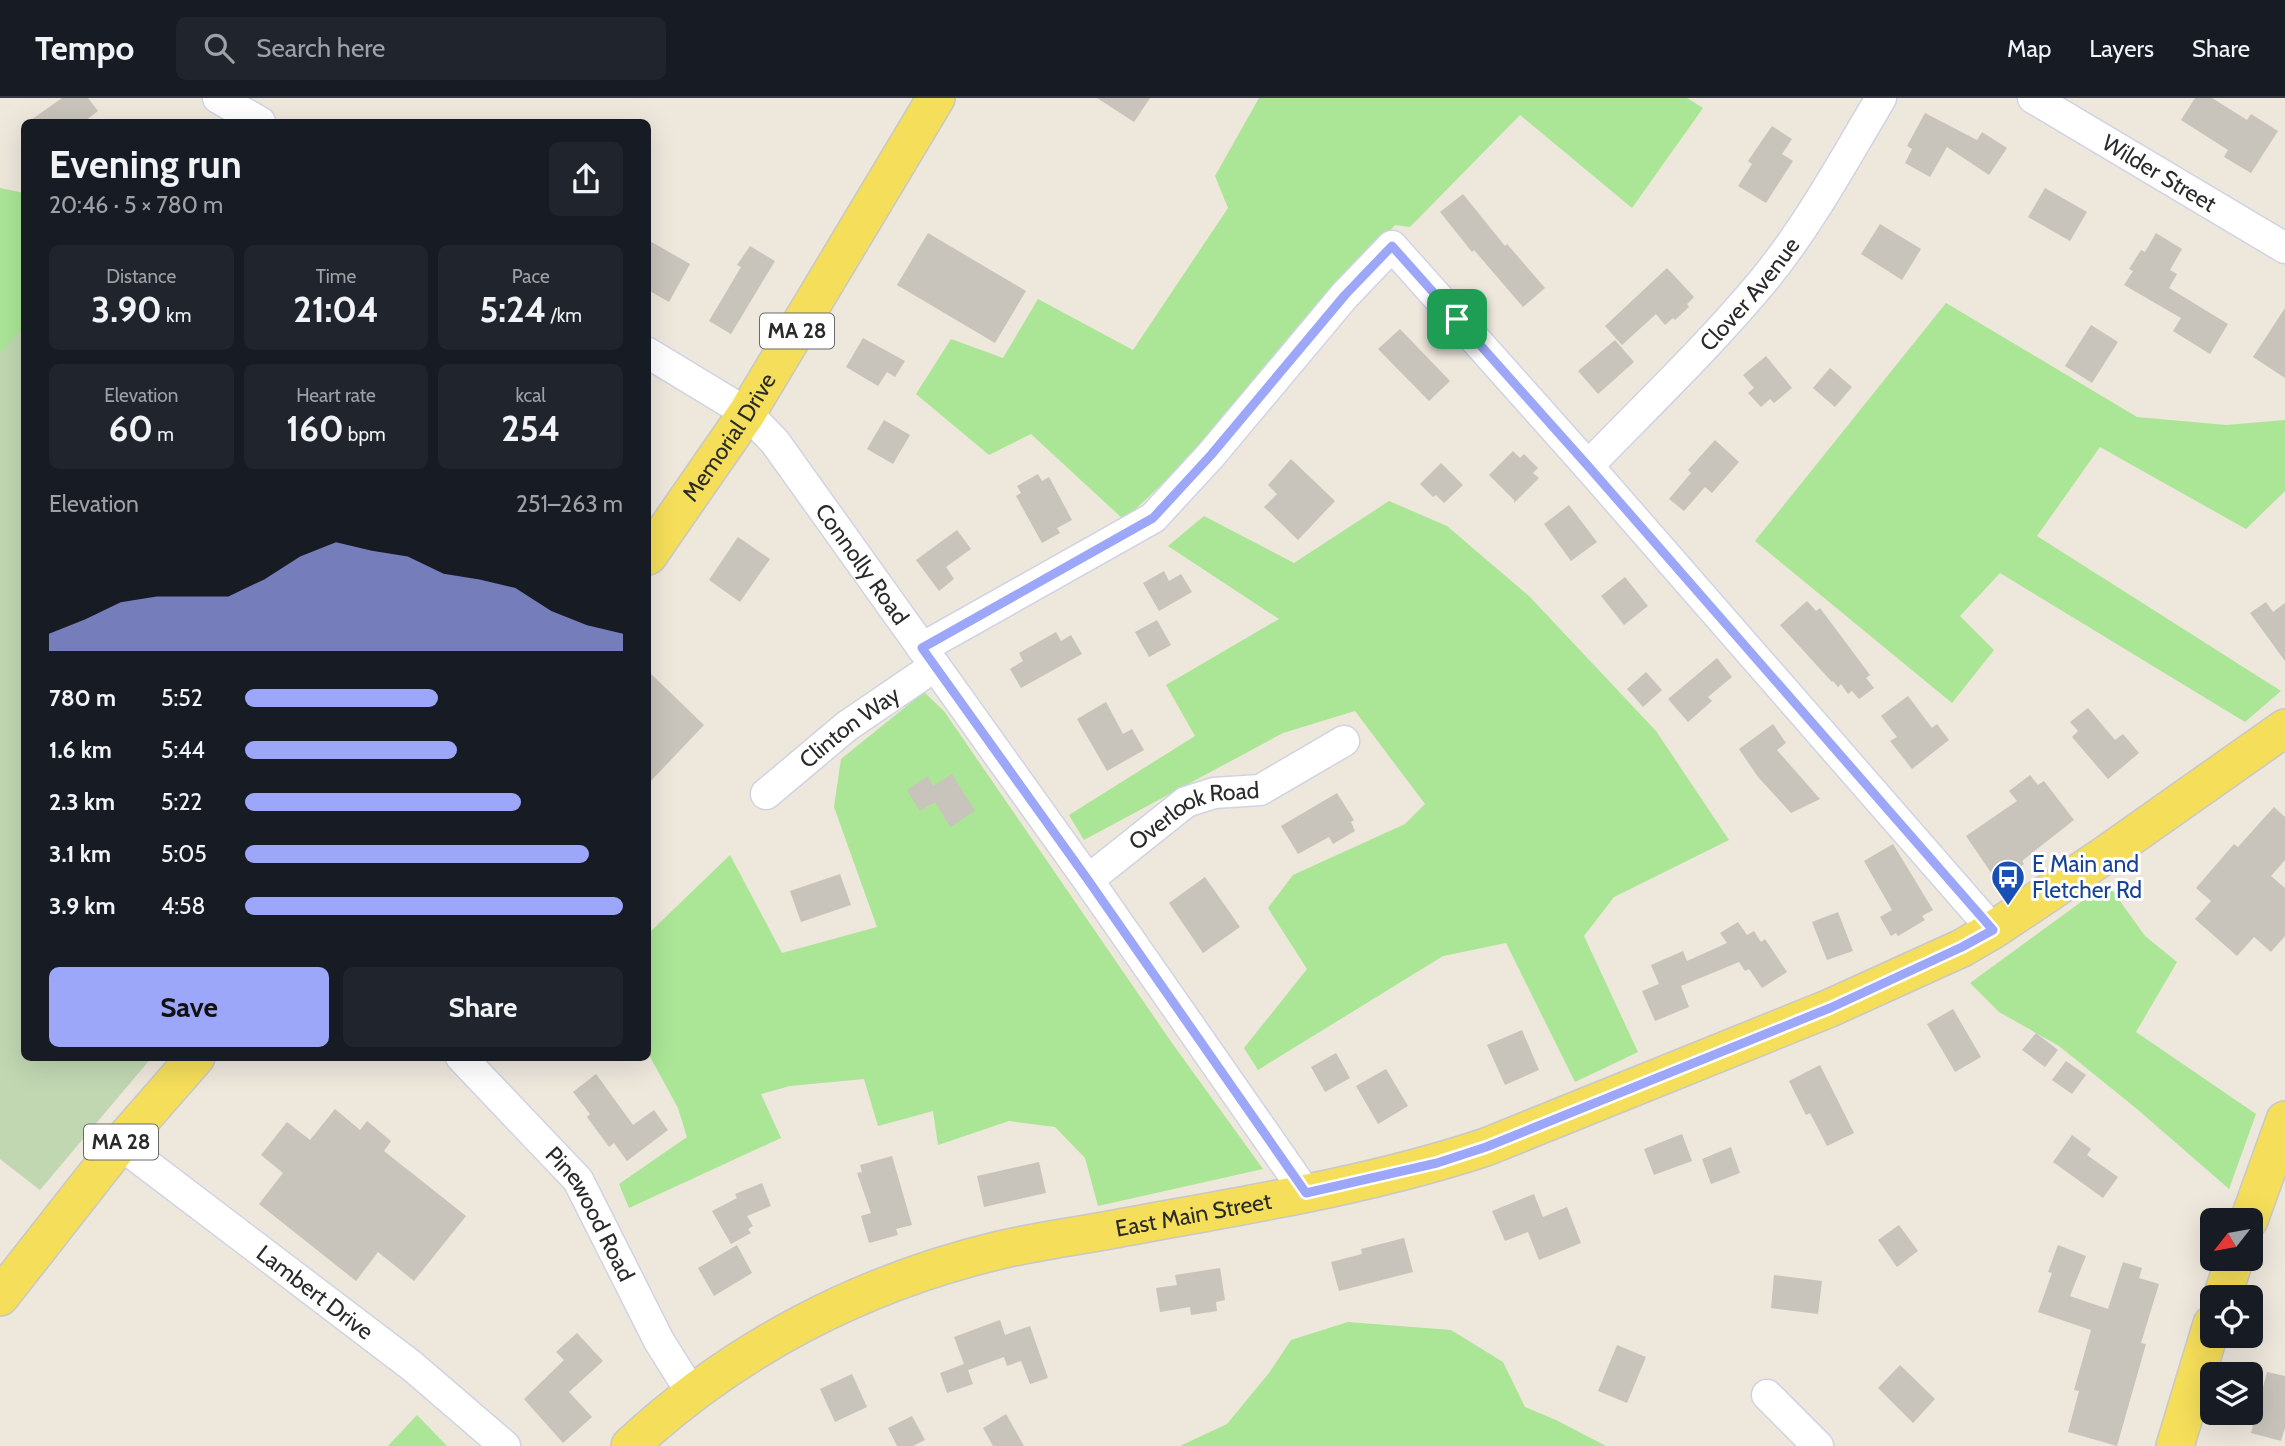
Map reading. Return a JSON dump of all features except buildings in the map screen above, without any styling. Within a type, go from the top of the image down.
[{"type":"main road","name":"Memorial Drive","points":[[651,552],[747,413],[936,98]]},
{"type":"main road","name":"East Main Street","points":[[629,1446],[691,1392],[794,1327],[837,1305],[918,1274],[1000,1250],[1306,1193],[1437,1163],[1486,1147],[1830,1008],[1993,930],[2285,728]]},
{"type":"main road","name":"MA 28","points":[[0,1297],[120,1144],[192,1061]]},
{"type":"main road","points":[[2253,1208],[2285,1120]]},
{"type":"main road","points":[[2175,1446],[2205,1348]]},
{"type":"street","points":[[218,98],[255,119]]},
{"type":"street","name":"Clover Avenue","points":[[1588,466],[1735,313],[1764,279],[1807,220],[1881,98]]},
{"type":"street","name":"Wilder Street","points":[[2033,98],[2285,248]]},
{"type":"street","name":"Clinton Way","points":[[766,794],[928,657],[1153,518],[1211,455],[1345,295],[1392,246],[1588,466]]},
{"type":"street","name":"Connolly Road","points":[[651,355],[747,413],[775,442],[1088,880],[1306,1193]]},
{"type":"street","points":[[1588,466],[1993,930]]},
{"type":"street","name":"Overlook Road","points":[[1088,880],[1186,802],[1214,793],[1260,790],[1344,741]]},
{"type":"street","name":"Pinewood Road","points":[[465,1061],[578,1180],[595,1209],[659,1341],[691,1392]]},
{"type":"street","name":"Lambert Drive","points":[[120,1144],[412,1366],[505,1446]]},
{"type":"street","points":[[1767,1395],[1818,1446]]},
{"type":"green space","points":[[1259,98],[1687,98],[1703,108],[1632,208],[1520,115],[1410,227],[1395,225],[1177,470],[1124,520],[1031,434],[989,455],[916,394],[951,339],[1003,358],[1038,299],[1133,350],[1228,208],[1215,176]]},
{"type":"green space","points":[[0,188],[21,192],[21,421],[0,438]]},
{"type":"green space","points":[[1946,303],[2137,417],[2226,425],[2285,420],[2285,491],[2246,529],[2100,447],[2037,536],[2281,691],[2245,722],[2000,573],[1960,616],[1994,650],[1952,703],[1755,541]]},
{"type":"green space","points":[[21,330],[21,1061],[149,1061],[40,1190],[0,1159],[0,353]]},
{"type":"green space","points":[[1389,501],[1447,526],[1529,596],[1656,731],[1729,840],[1614,897],[1584,936],[1638,1052],[1575,1082],[1506,943],[1443,956],[1258,1070],[1244,1048],[1307,969],[1268,908],[1293,875],[1405,824],[1425,804],[1355,711],[1283,733],[1084,840],[1069,815],[1195,736],[1166,685],[1279,619],[1168,546],[1204,516],[1294,563]]},
{"type":"green space","points":[[924,692],[944,711],[1172,1043],[1263,1169],[1098,1206],[1085,1158],[1055,1127],[1009,1121],[938,1145],[933,1111],[878,1126],[864,1079],[790,1086],[761,1094],[781,1138],[629,1208],[619,1184],[687,1137],[678,1108],[651,1058],[651,931],[730,855],[782,953],[877,927],[834,807],[841,759]]},
{"type":"green space","points":[[2107,883],[2145,936],[2177,962],[2136,1032],[2256,1114],[2229,1189],[2059,1046],[1999,1012],[1970,983]]},
{"type":"green space","points":[[1348,1322],[1451,1330],[1503,1362],[1525,1407],[1606,1446],[1180,1446],[1227,1424],[1269,1373],[1291,1340]]},
{"type":"green space","points":[[417,1415],[447,1446],[388,1446]]},
{"type":"place","name":"E Main and Fletcher Rd","points":[[2008,907]]},
{"type":"route","points":[[1392,246],[1457,319],[1993,930],[1830,1008],[1486,1147],[1387,1176],[1306,1193],[922,648],[1153,518],[1211,455],[1345,295],[1392,246]]}]
